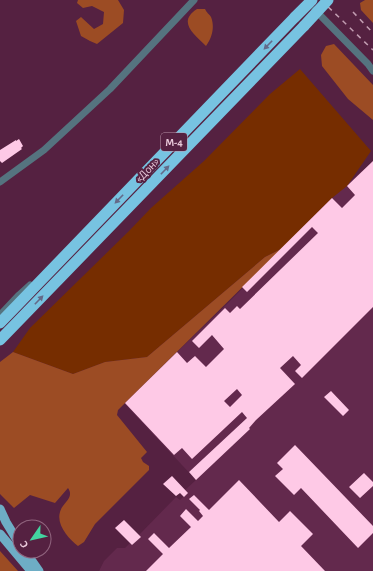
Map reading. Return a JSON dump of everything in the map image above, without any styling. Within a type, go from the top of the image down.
[{"type":"highway","name":"«Дон»","points":[[0,323],[312,0]]},
{"type":"highway","name":"«Дон»","points":[[0,340],[328,0]]},
{"type":"main road","points":[[0,347],[8,337],[12,328]]},
{"type":"main road","points":[[0,509],[12,533]]},
{"type":"main road","points":[[0,525],[12,539]]},
{"type":"main road","points":[[0,534],[34,570]]},
{"type":"main road","points":[[0,539],[34,570]]},
{"type":"main road","points":[[27,559],[34,570]]},
{"type":"street","points":[[0,182],[44,150],[110,89],[194,0]]},
{"type":"street","points":[[305,0],[368,64],[373,71]]},
{"type":"street","points":[[0,307],[54,267]]},
{"type":"street","points":[[0,315],[18,295]]},
{"type":"shaded area","points":[[78,0],[118,0],[124,10],[123,23],[97,44],[90,41],[81,36],[76,21],[81,17],[94,29],[103,24],[104,12],[92,6],[83,8],[77,3]]},
{"type":"shaded area","points":[[365,0],[373,0],[373,23],[361,10],[360,3]]},
{"type":"shaded area","points":[[197,9],[205,9],[211,17],[213,25],[210,40],[206,46],[193,32],[188,23],[188,19],[191,14]]},
{"type":"shaded area","points":[[334,44],[373,85],[373,120],[348,99],[322,66],[321,55],[326,46]]},
{"type":"shaded area","points":[[300,69],[371,151],[347,186],[332,198],[281,249],[265,257],[147,357],[105,362],[73,374],[13,352],[30,328],[151,208],[204,161],[270,94]]},
{"type":"shaded area","points":[[373,163],[373,571],[99,571],[104,561],[117,548],[125,548],[130,543],[132,545],[140,537],[139,535],[176,497],[180,500],[187,493],[185,490],[196,480],[124,403],[227,304],[332,198]]},
{"type":"shaded area","points":[[281,249],[118,410],[117,415],[147,452],[141,458],[143,462],[149,466],[149,470],[95,524],[84,542],[78,546],[74,543],[67,536],[60,522],[59,517],[61,509],[70,495],[68,488],[55,503],[30,495],[14,508],[0,494],[0,362],[13,352],[73,374],[105,362],[147,357],[265,257]]},
{"type":"shaded area","points":[[0,551],[18,571],[0,571]]},
{"type":"building","points":[[19,139],[23,146],[21,148],[22,149],[2,163],[0,161],[0,150]]},
{"type":"building","points":[[373,161],[373,307],[302,378],[295,371],[301,365],[293,356],[280,368],[295,384],[256,420],[249,428],[250,429],[196,480],[189,472],[247,418],[242,412],[192,459],[182,448],[174,455],[125,403],[177,352],[187,363],[195,356],[206,367],[224,349],[212,335],[199,348],[192,341],[225,308],[230,313],[237,306],[240,309],[318,233],[312,227],[247,292],[242,287],[332,198],[342,208],[355,195],[347,186]],"holes":[[[237,389],[242,395],[230,407],[224,401]]]},
{"type":"building","points":[[331,391],[349,410],[343,416],[324,397]]},
{"type":"building","points":[[295,445],[373,526],[373,533],[358,548],[301,488],[294,495],[275,476],[283,469],[277,463]]},
{"type":"building","points":[[364,473],[373,482],[373,486],[360,498],[349,487]]},
{"type":"building","points":[[172,476],[188,493],[184,497],[180,493],[176,496],[163,484]]},
{"type":"building","points":[[239,480],[279,522],[290,511],[313,534],[301,546],[325,571],[146,571],[163,554],[148,539],[154,533],[169,548],[191,527],[180,516],[186,509],[198,521],[203,516],[199,511],[200,510],[189,499],[194,495],[209,510]]},
{"type":"building","points":[[124,520],[141,537],[132,545],[115,528]]},
{"type":"railway","points":[[321,0],[373,50]]},
{"type":"railway","points":[[353,12],[373,33]]}]
